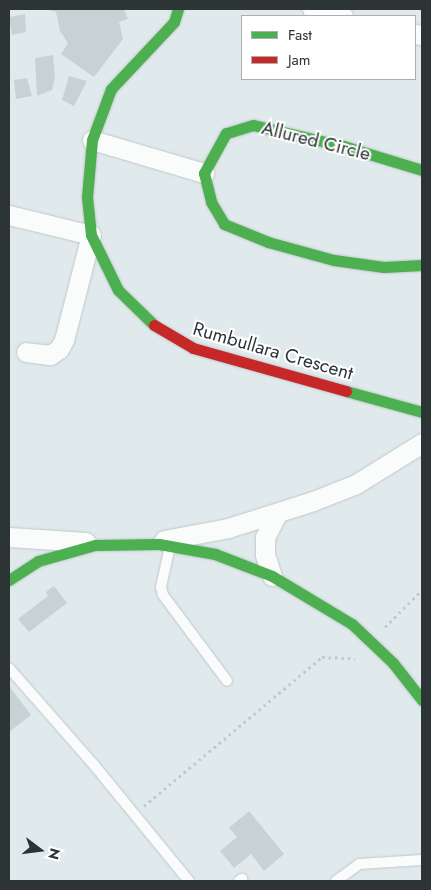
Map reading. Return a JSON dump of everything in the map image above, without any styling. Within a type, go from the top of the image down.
[{"type":"street","name":"Rumbullara Crescent","points":[[178,9],[174,22],[110,89],[92,140],[87,197],[91,235],[118,290],[156,327],[175,340],[422,412]]},
{"type":"street","points":[[312,9],[339,15]]},
{"type":"street","name":"Allured Circle","points":[[204,173],[226,132],[253,125],[343,146],[422,170]]},
{"type":"street","points":[[92,140],[204,173],[211,202],[224,224],[268,242],[334,260],[384,267],[422,265]]},
{"type":"street","points":[[9,215],[91,235],[64,340],[59,349],[50,355],[26,352]]},
{"type":"street","points":[[9,580],[50,557],[95,545],[195,535],[277,514],[356,484],[422,444]]},
{"type":"street","points":[[272,576],[265,555],[265,537],[277,514]]},
{"type":"street","points":[[9,537],[171,545],[215,554],[272,576],[327,607],[371,641],[422,699]]},
{"type":"lane","points":[[171,545],[161,587],[163,595],[227,682]]},
{"type":"lane","points":[[9,668],[189,881]]},
{"type":"lane","points":[[336,881],[359,864],[422,860]]},
{"type":"path","points":[[134,814],[322,657],[356,658],[422,590]]},
{"type":"building","points":[[47,9],[124,9],[128,19],[119,22],[123,39],[94,77],[61,54],[68,43],[60,31],[56,12]]},
{"type":"building","points":[[25,14],[26,32],[12,35],[9,17]]},
{"type":"building","points":[[53,55],[55,78],[52,90],[37,96],[35,58]]},
{"type":"building","points":[[69,76],[87,81],[74,106],[62,100]]},
{"type":"building","points":[[27,78],[32,96],[16,99],[14,80]]},
{"type":"building","points":[[54,586],[67,603],[29,632],[18,619],[48,596],[46,592]]},
{"type":"building","points":[[9,686],[31,715],[9,732]]},
{"type":"building","points":[[249,811],[284,854],[264,871],[251,854],[234,868],[220,851],[237,837],[229,828]]},
{"type":"traffic: fast","points":[[154,325],[118,290],[91,235],[87,197],[92,140],[111,89],[174,22],[178,9]]},
{"type":"traffic: fast","points":[[422,170],[343,146],[253,125],[226,133],[204,173],[211,202],[224,224],[268,242],[334,260],[384,267],[422,265]]},
{"type":"traffic: fast","points":[[346,391],[422,412]]},
{"type":"traffic: fast","points":[[9,580],[38,561],[95,545],[159,544],[215,554],[272,576],[352,624],[393,663],[422,700]]},
{"type":"traffic: jam","points":[[154,325],[193,348],[346,391]]}]
